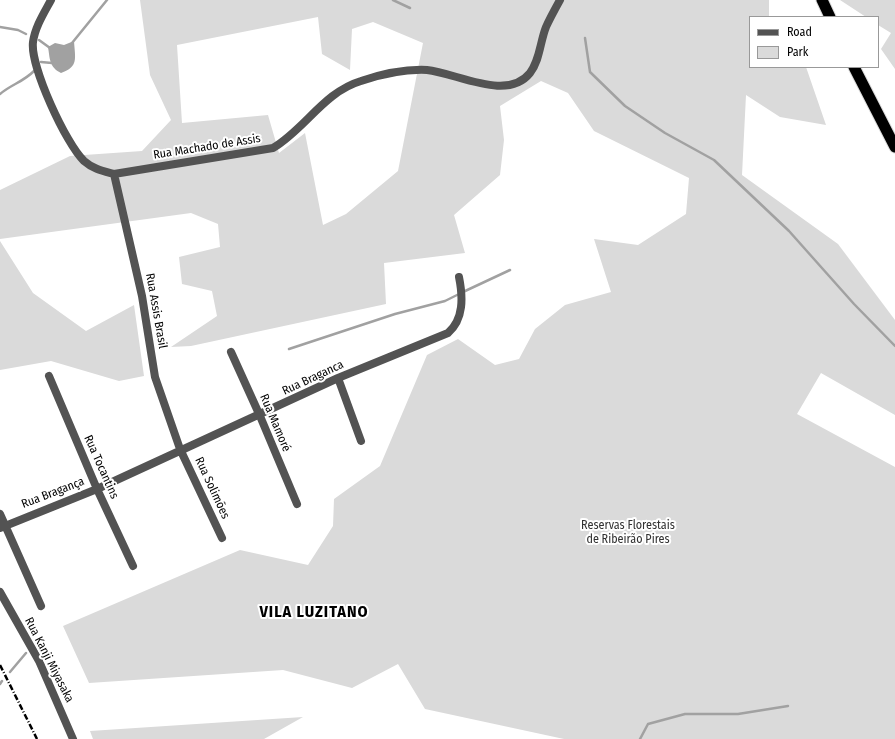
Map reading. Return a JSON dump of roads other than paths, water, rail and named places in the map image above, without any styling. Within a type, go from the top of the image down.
[{"type":"highway","points":[[822,0],[830,16]]},
{"type":"highway","points":[[855,68],[895,147]]},
{"type":"street","points":[[51,0],[35,31],[33,43],[34,56],[40,74],[56,117],[76,151],[93,168],[114,174]]},
{"type":"street","name":"Rua Machado de Assis","points":[[114,174],[273,148],[284,142],[337,92],[362,80],[404,70],[426,70],[476,82],[508,86],[515,85],[531,72],[537,59],[546,27],[560,0]]},
{"type":"street","name":"Rua Assis Brasil","points":[[114,174],[142,296],[155,377],[180,449]]},
{"type":"street","name":"Rua Braganca","points":[[180,449],[260,416],[338,378],[437,339],[454,328],[460,312],[461,291],[459,277]]},
{"type":"street","name":"Rua Mamoré","points":[[231,352],[297,504]]},
{"type":"street","name":"Rua Tocantins","points":[[49,376],[97,489],[133,566]]},
{"type":"street","points":[[338,378],[361,442]]},
{"type":"street","name":"Rua Bragança","points":[[2,526],[97,489],[180,449]]},
{"type":"street","name":"Rua Solimões","points":[[180,449],[222,538]]},
{"type":"street","points":[[0,514],[2,526],[41,606]]},
{"type":"street","name":"Rua Kanji Miyasaka","points":[[0,592],[39,661],[74,739]]},
{"type":"waterway","points":[[72,43],[107,0]]},
{"type":"waterway","points":[[393,0],[410,8]]},
{"type":"waterway","points":[[0,27],[18,30],[26,34]]},
{"type":"waterway","points":[[585,38],[590,72],[625,106],[665,133],[714,160],[789,231],[854,304],[895,346]]},
{"type":"waterway","points":[[39,40],[50,48]]},
{"type":"waterway","points":[[41,62],[52,63]]},
{"type":"waterway","points":[[0,94],[26,78],[34,71]]},
{"type":"waterway","points":[[463,292],[510,270]]},
{"type":"waterway","points":[[289,349],[395,314],[445,301],[459,294]]},
{"type":"waterway","points":[[10,672],[26,653]]},
{"type":"waterway","points":[[640,739],[648,724],[685,714],[738,714],[788,706]]},
{"type":"railway","points":[[0,665],[37,739]]},
{"type":"district","name":"VILA LUZITANO","points":[[314,613]]},
{"type":"park label","name":"Reservas Florestais de Ribeirão Pires","points":[[628,533]]}]
